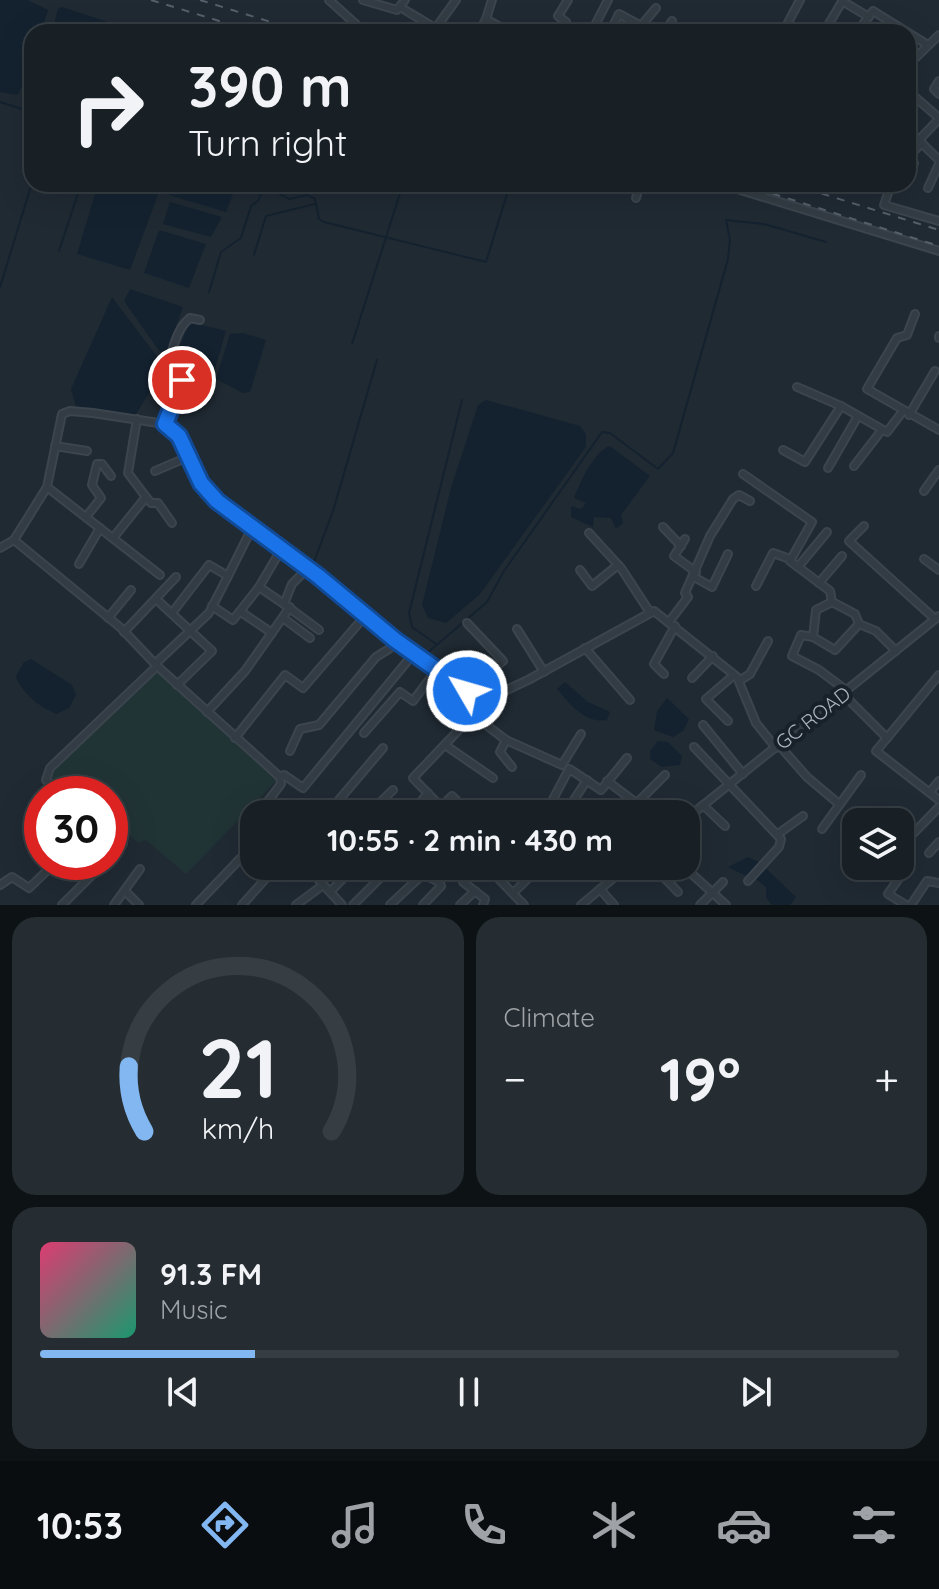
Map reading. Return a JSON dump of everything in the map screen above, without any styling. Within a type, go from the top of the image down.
[{"type":"street","points":[[329,0],[356,24]]},
{"type":"street","points":[[363,0],[397,10],[405,0]]},
{"type":"street","points":[[438,24],[456,0]]},
{"type":"street","points":[[483,24],[492,0]]},
{"type":"street","points":[[565,24],[558,16],[568,0]]},
{"type":"street","points":[[595,24],[608,0]]},
{"type":"street","points":[[787,24],[800,0]]},
{"type":"street","points":[[829,24],[842,1],[869,17]]},
{"type":"street","points":[[400,7],[425,24]]},
{"type":"street","points":[[645,24],[656,8]]},
{"type":"street","points":[[863,24],[873,11],[894,24]]},
{"type":"street","points":[[614,24],[619,14],[637,24]]},
{"type":"street","points":[[486,19],[495,24]]},
{"type":"street","points":[[916,38],[928,45]]},
{"type":"street","points":[[916,57],[938,39]]},
{"type":"street","points":[[939,81],[934,89],[939,94]]},
{"type":"street","points":[[916,98],[938,116],[916,146]]},
{"type":"street","points":[[916,137],[939,162],[928,188]]},
{"type":"street","points":[[636,198],[637,192]]},
{"type":"street","points":[[747,192],[939,251]]},
{"type":"street","points":[[888,192],[884,205],[939,221]]},
{"type":"street","points":[[915,314],[907,335],[897,338],[867,386],[906,413],[939,430]]},
{"type":"street","points":[[165,424],[182,380],[171,372],[169,363],[183,323],[190,318],[200,320]]},
{"type":"street","points":[[797,387],[841,406],[881,431],[890,430],[906,413],[935,371]]},
{"type":"street","points":[[783,450],[805,462],[841,406]]},
{"type":"street","points":[[0,549],[14,540],[47,487],[62,414],[70,411],[165,424],[179,436],[201,483],[217,501],[308,568],[395,640],[438,668],[479,703]]},
{"type":"street","points":[[828,468],[858,416]]},
{"type":"street","points":[[137,419],[128,473],[151,503],[158,503],[172,523]]},
{"type":"street","points":[[854,466],[881,431]]},
{"type":"street","points":[[55,446],[87,451]]},
{"type":"street","points":[[155,471],[188,457]]},
{"type":"street","points":[[86,517],[101,498],[92,485],[97,464],[102,464],[111,476]]},
{"type":"street","points":[[924,491],[939,470]]},
{"type":"street","points":[[743,474],[812,522],[790,559]]},
{"type":"street","points":[[47,487],[160,575]]},
{"type":"street","points":[[664,674],[654,664],[688,597],[685,593],[710,536],[733,499],[739,495],[750,501]]},
{"type":"street","points":[[113,538],[146,497]]},
{"type":"street","points":[[47,776],[50,768],[212,606],[253,526]]},
{"type":"street","points":[[864,526],[849,541],[937,617]]},
{"type":"street","points":[[663,527],[683,542],[674,556],[712,587],[728,554]]},
{"type":"street","points":[[79,564],[100,528]]},
{"type":"street","points":[[798,567],[827,532]]},
{"type":"street","points":[[589,533],[618,565],[649,611],[672,624],[737,678],[756,723],[807,777],[839,804]]},
{"type":"street","points":[[14,540],[124,632],[177,685],[280,777],[281,784],[269,800]]},
{"type":"street","points":[[212,606],[230,620],[241,612],[282,548]]},
{"type":"street","points":[[756,586],[773,553],[790,559],[830,591],[832,602]]},
{"type":"street","points":[[819,583],[842,556]]},
{"type":"street","points":[[924,559],[939,570]]},
{"type":"street","points":[[172,613],[209,565],[228,576]]},
{"type":"street","points":[[580,570],[592,586],[618,565]]},
{"type":"street","points":[[207,712],[283,618],[292,584],[308,568]]},
{"type":"street","points":[[124,632],[176,577]]},
{"type":"street","points":[[259,587],[319,630]]},
{"type":"street","points":[[108,618],[131,590]]},
{"type":"street","points":[[156,599],[212,651],[177,685]]},
{"type":"street","points":[[813,637],[817,607],[832,602],[855,614],[859,624],[876,631],[896,651]]},
{"type":"street","points":[[434,800],[413,778],[473,715],[479,703],[544,672],[649,611]]},
{"type":"street","points":[[241,612],[272,633]]},
{"type":"street","points":[[235,738],[285,675],[303,688],[365,616]]},
{"type":"street","name":"GC ROAD","points":[[700,807],[937,617]]},
{"type":"street","points":[[283,618],[310,638]]},
{"type":"street","points":[[467,623],[503,661],[467,691]]},
{"type":"street","points":[[859,624],[835,650],[813,637],[801,635],[792,656],[819,670],[887,738]]},
{"type":"street","points":[[517,629],[544,672]]},
{"type":"street","points":[[290,751],[300,729],[319,725],[376,657],[389,649],[395,640]]},
{"type":"street","points":[[728,721],[706,699],[737,678],[750,674],[768,641]]},
{"type":"street","points":[[585,648],[630,700]]},
{"type":"street","points":[[280,777],[284,775],[303,788],[308,784],[369,704],[414,653]]},
{"type":"street","points":[[692,678],[713,656]]},
{"type":"street","points":[[364,733],[400,692],[413,701],[438,668]]},
{"type":"street","points":[[939,675],[876,751],[939,800]]},
{"type":"street","points":[[473,715],[506,740],[562,765],[601,790],[627,758]]},
{"type":"street","points":[[703,725],[743,774]]},
{"type":"street","points":[[562,765],[581,734]]},
{"type":"street","points":[[506,740],[500,752],[512,767]]},
{"type":"street","points":[[445,745],[493,778]]},
{"type":"street","points":[[694,747],[778,834],[779,847],[748,881]]},
{"type":"street","points":[[339,800],[383,748]]},
{"type":"street","points":[[553,800],[571,770]]},
{"type":"street","points":[[640,800],[665,775]]},
{"type":"street","points":[[822,829],[861,775]]},
{"type":"street","points":[[575,800],[587,780]]},
{"type":"street","points":[[607,781],[633,800]]},
{"type":"street","points":[[930,792],[939,781]]},
{"type":"street","points":[[383,800],[393,790]]},
{"type":"street","points":[[422,800],[428,793]]},
{"type":"street","points":[[703,805],[725,826]]},
{"type":"street","points":[[914,833],[939,807]]},
{"type":"street","points":[[778,834],[803,816]]},
{"type":"street","points":[[929,853],[939,842]]},
{"type":"street","points":[[196,905],[240,859]]},
{"type":"street","points":[[114,905],[140,869]]},
{"type":"street","points":[[390,905],[423,874],[441,886],[423,905]]},
{"type":"street","points":[[0,885],[12,877],[29,888],[37,880]]},
{"type":"street","points":[[62,905],[87,880]]},
{"type":"street","points":[[242,905],[264,880]]},
{"type":"street","points":[[319,880],[342,905]]},
{"type":"street","points":[[330,892],[342,880]]},
{"type":"street","points":[[353,905],[378,880]]},
{"type":"street","points":[[500,880],[524,905]]},
{"type":"street","points":[[513,893],[526,880]]},
{"type":"street","points":[[581,905],[611,880]]},
{"type":"street","points":[[666,880],[678,892]]},
{"type":"street","points":[[699,880],[726,905]]},
{"type":"street","points":[[898,880],[888,894],[907,905],[927,881],[939,883]]},
{"type":"street","points":[[463,882],[485,899],[483,905]]},
{"type":"street","points":[[700,905],[723,882]]},
{"type":"street","points":[[296,905],[323,885]]},
{"type":"street","points":[[600,889],[614,905]]},
{"type":"street","points":[[460,905],[475,891]]},
{"type":"street","points":[[126,892],[139,905]]},
{"type":"shaded area","points":[[157,668],[277,780],[258,800],[240,800],[240,818],[186,874],[146,840],[138,843],[128,834],[128,776],[48,774]]},
{"type":"water","points":[[0,0],[28,0],[48,10],[44,24],[24,24],[24,81],[18,95],[0,92]]},
{"type":"water","points":[[62,7],[114,24],[54,24],[58,9]]},
{"type":"water","points":[[96,192],[159,192],[130,270],[77,254]]},
{"type":"water","points":[[170,192],[234,192],[226,212],[169,195]]},
{"type":"water","points":[[170,202],[222,217],[211,237],[163,224]]},
{"type":"water","points":[[159,230],[206,244],[189,288],[144,273]]},
{"type":"water","points":[[130,289],[183,307],[167,352],[160,352],[124,301]]},
{"type":"water","points":[[112,297],[158,358],[163,370],[135,416],[76,407],[71,389]]},
{"type":"water","points":[[189,322],[226,331],[212,379],[188,378],[171,370]]},
{"type":"water","points":[[243,333],[266,340],[250,392],[243,393],[216,379],[230,334]]},
{"type":"water","points":[[486,400],[580,426],[586,434],[586,447],[480,594],[446,623],[428,618],[422,605],[451,488],[478,405]]},
{"type":"water","points":[[610,446],[650,476],[621,515],[623,523],[616,529],[611,518],[594,517],[593,527],[571,517],[571,506],[581,509],[586,503],[574,498],[584,476],[599,454]]},
{"type":"water","points":[[31,659],[72,685],[76,695],[69,708],[57,714],[51,712],[22,688],[16,676],[24,662]]},
{"type":"water","points":[[565,682],[588,702],[610,712],[607,720],[592,719],[573,706],[557,689]]},
{"type":"water","points":[[667,698],[689,719],[683,731],[673,737],[654,730],[657,711]]},
{"type":"water","points":[[658,741],[668,742],[682,756],[680,765],[662,767],[650,759],[650,751]]},
{"type":"water","points":[[748,857],[759,862],[796,897],[790,905],[772,905],[766,898],[766,887],[728,867]]},
{"type":"waterway","points":[[0,102],[24,110]]},
{"type":"waterway","points":[[0,287],[29,192]]},
{"type":"waterway","points":[[59,251],[78,192]]},
{"type":"waterway","points":[[209,292],[221,252],[241,238],[251,206],[258,201],[262,192]]},
{"type":"waterway","points":[[276,192],[289,199],[307,195],[315,199],[319,219],[324,222],[486,262],[508,192]]},
{"type":"waterway","points":[[352,344],[400,192]]},
{"type":"waterway","points":[[254,255],[266,216],[315,204]]},
{"type":"waterway","points":[[426,654],[487,602],[504,571],[602,432],[610,433],[658,469],[673,453],[728,259],[730,240],[726,220],[764,224],[826,242]]},
{"type":"waterway","points":[[312,567],[333,511],[377,360]]},
{"type":"waterway","points":[[436,644],[412,627],[409,613],[462,400]]},
{"type":"railway","points":[[151,0],[229,24]]},
{"type":"railway","points":[[200,0],[277,24]]},
{"type":"railway","points":[[767,192],[939,246]]},
{"type":"railway","points":[[817,192],[939,230]]},
{"type":"route","points":[[182,380],[165,424],[179,436],[201,483],[217,501],[318,576],[395,640],[467,691]]}]
